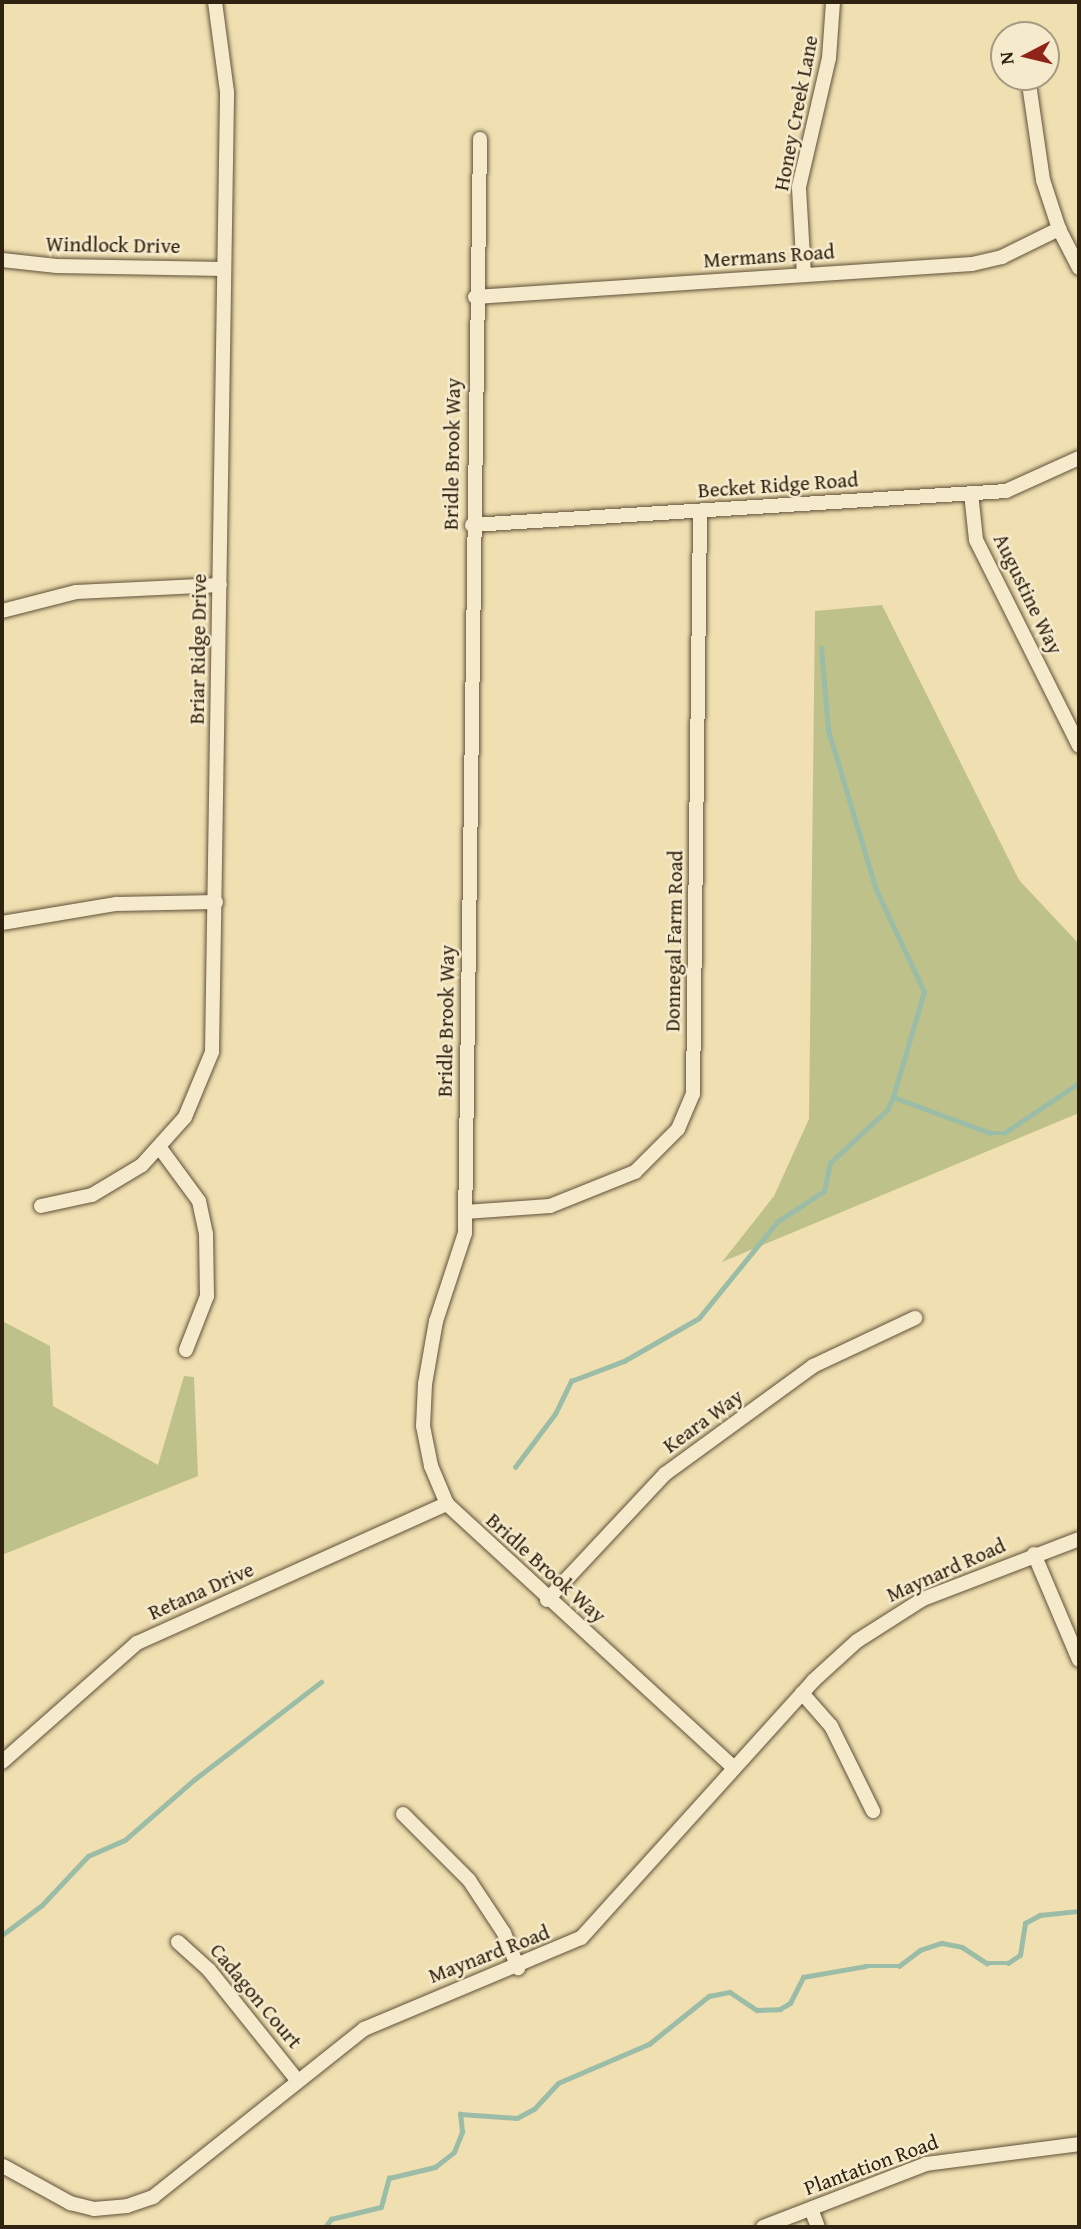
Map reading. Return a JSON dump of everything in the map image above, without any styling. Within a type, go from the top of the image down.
[{"type":"street","name":"Briar Ridge Drive","points":[[41,1206],[92,1195],[142,1165],[185,1117],[212,1052],[227,92],[215,2]]},
{"type":"street","name":"Honey Creek Lane","points":[[804,275],[799,187],[829,58],[833,2]]},
{"type":"street","points":[[1030,91],[1043,180],[1059,229],[1079,268]]},
{"type":"street","name":"Bridle Brook Way","points":[[480,139],[472,525],[466,1212],[465,1233],[436,1321],[425,1384],[423,1426],[431,1466],[447,1504],[547,1600],[734,1768]]},
{"type":"street","name":"Mermans Road","points":[[475,297],[972,264],[1002,257],[1059,229]]},
{"type":"street","name":"Windlock Drive","points":[[2,260],[57,266],[224,269]]},
{"type":"street","name":"Becket Ridge Road","points":[[472,525],[1006,491],[1079,457]]},
{"type":"street","name":"Augustine Way","points":[[971,493],[976,540],[1079,746]]},
{"type":"street","name":"Donnegal Farm Road","points":[[466,1212],[525,1212],[550,1206],[635,1172],[678,1129],[693,1094],[700,512]]},
{"type":"street","points":[[2,611],[76,592],[220,585]]},
{"type":"street","points":[[2,923],[116,904],[216,902]]},
{"type":"street","points":[[160,1148],[199,1201],[206,1234],[207,1296],[186,1350]]},
{"type":"street","name":"Keara Way","points":[[547,1600],[665,1474],[813,1366],[915,1318]]},
{"type":"street","name":"Retana Drive","points":[[2,1762],[137,1643],[447,1504]]},
{"type":"street","name":"Maynard Road","points":[[3,2166],[71,2203],[94,2209],[127,2206],[175,2183],[365,2029],[394,2013],[518,1968],[581,1938],[836,1658],[904,1610],[1034,1554],[1079,1539]]},
{"type":"street","points":[[1034,1554],[1079,1660]]},
{"type":"street","points":[[803,1693],[831,1726],[873,1811]]},
{"type":"street","points":[[403,1814],[469,1880],[504,1933],[518,1968]]},
{"type":"street","name":"Cadagon Court","points":[[178,1942],[209,1970],[298,2081]]},
{"type":"street","name":"Plantation Road","points":[[763,2227],[946,2158],[981,2159],[1079,2144]]},
{"type":"street","points":[[811,2209],[818,2227]]},
{"type":"green space","points":[[882,605],[1019,880],[1079,944],[1079,1113],[722,1262],[774,1196],[809,1119],[815,611]]},
{"type":"green space","points":[[2,1321],[50,1346],[53,1406],[158,1465],[184,1376],[194,1377],[198,1476],[2,1555]]},
{"type":"waterway","points":[[515,1467],[555,1414],[571,1381],[624,1361],[699,1318],[777,1222],[824,1191],[830,1163],[887,1110],[893,1097],[924,992],[876,890],[828,730],[821,648]]},
{"type":"waterway","points":[[893,1097],[991,1133],[1004,1133],[1079,1083]]},
{"type":"waterway","points":[[2,1935],[42,1905],[88,1856],[125,1840],[195,1779],[321,1682]]},
{"type":"waterway","points":[[325,2227],[331,2219],[381,2207],[389,2178],[435,2167],[454,2152],[462,2132],[460,2114],[517,2118],[534,2109],[558,2083],[649,2044],[709,1996],[730,1992],[757,2010],[780,2009],[790,2003],[803,1977],[866,1966],[899,1966],[920,1950],[942,1943],[962,1947],[987,1963],[1008,1963],[1020,1955],[1025,1923],[1040,1915],[1079,1911]]}]
